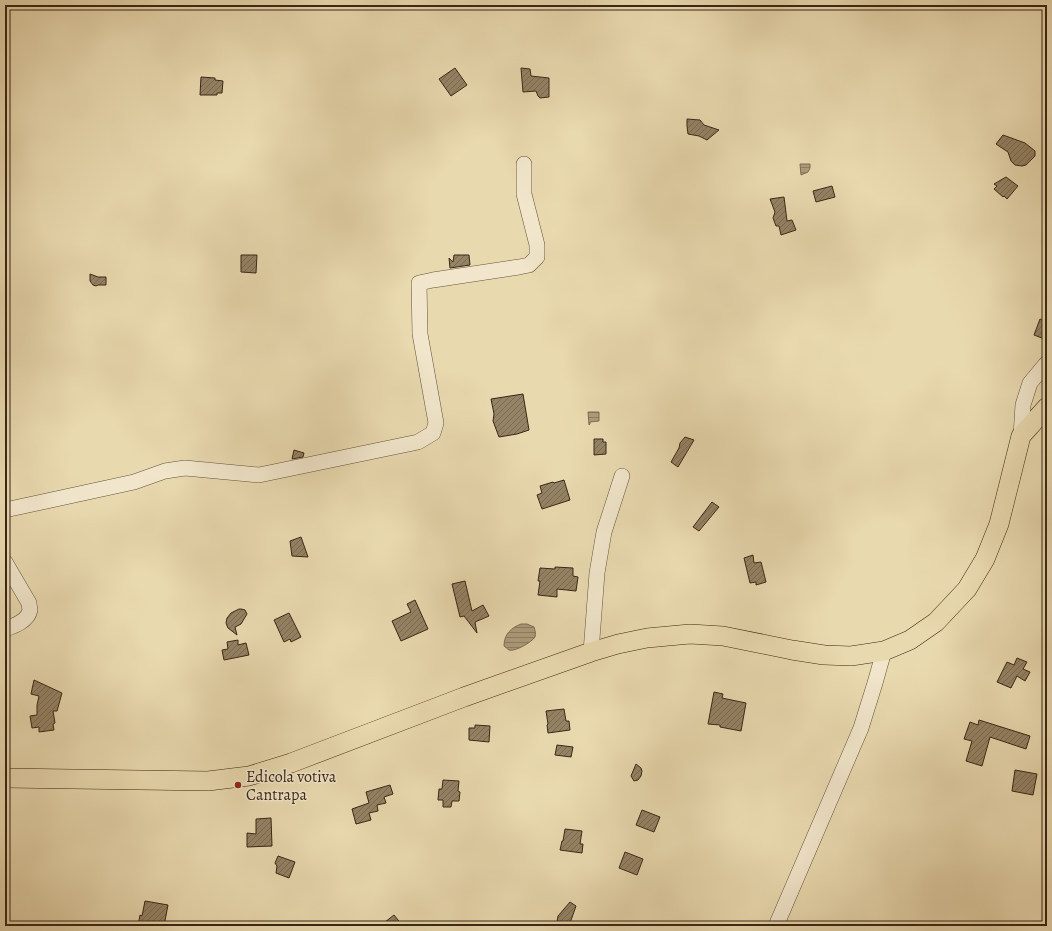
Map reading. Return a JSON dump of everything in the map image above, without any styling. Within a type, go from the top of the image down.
[{"type":"main road","points":[[5,778],[208,781],[249,776],[291,763],[464,697],[591,652],[618,644],[640,640],[690,634],[723,636],[824,655],[851,656],[884,651],[910,640],[936,622],[967,589],[985,559],[999,524],[1021,436],[1047,407]]},
{"type":"street","points":[[5,510],[134,482],[165,471],[185,468],[259,476],[418,442],[433,433],[436,423],[420,334],[419,283],[529,265],[537,257],[537,245],[524,194],[524,164]]},
{"type":"street","points":[[1021,436],[1023,405],[1030,383],[1047,363]]},
{"type":"street","points":[[591,652],[597,573],[604,532],[622,476]]},
{"type":"street","points":[[5,562],[29,603],[30,611],[26,618],[5,629]]},
{"type":"street","points":[[776,926],[861,728],[884,651]]},
{"type":"shaded area","points":[[800,164],[810,164],[808,172],[801,175]]},
{"type":"shaded area","points":[[588,412],[599,412],[599,421],[590,422],[589,425]]},
{"type":"shaded area","points":[[521,624],[527,624],[534,627],[535,637],[515,650],[509,650],[504,646],[505,638],[514,627]]},
{"type":"building","points":[[455,68],[467,85],[451,96],[439,79]]},
{"type":"building","points":[[521,68],[530,69],[531,76],[549,78],[549,97],[540,98],[536,91],[523,92]]},
{"type":"building","points":[[201,77],[215,78],[215,80],[223,81],[222,93],[217,93],[217,95],[200,95]]},
{"type":"building","points":[[687,119],[700,120],[704,125],[719,130],[707,140],[699,136],[688,134]]},
{"type":"building","points":[[1003,135],[1025,143],[1035,151],[1035,156],[1026,165],[1015,165],[1011,161],[1008,152],[996,144]]},
{"type":"building","points":[[1006,177],[1018,186],[1007,199],[994,189],[997,186],[994,184]]},
{"type":"building","points":[[832,186],[835,197],[816,202],[813,191]]},
{"type":"building","points":[[784,197],[787,221],[792,220],[796,230],[781,235],[779,226],[776,226],[773,218],[775,212],[770,199]]},
{"type":"building","points":[[241,255],[257,255],[256,273],[241,272]]},
{"type":"building","points":[[454,255],[469,255],[470,265],[450,268],[449,258],[453,262]]},
{"type":"building","points":[[90,274],[98,277],[106,277],[106,285],[93,285],[90,281]]},
{"type":"building","points":[[1040,319],[1047,322],[1047,340],[1034,335]]},
{"type":"building","points":[[523,394],[529,430],[499,437],[493,421],[494,414],[491,399]]},
{"type":"building","points":[[685,437],[694,440],[678,467],[671,462],[679,448],[680,443]]},
{"type":"building","points":[[594,439],[603,439],[603,442],[606,442],[606,454],[594,455]]},
{"type":"building","points":[[294,450],[304,453],[303,457],[292,459]]},
{"type":"building","points":[[564,480],[570,500],[542,509],[537,495],[542,493],[540,486]]},
{"type":"building","points":[[712,502],[719,507],[699,531],[693,527]]},
{"type":"building","points":[[301,537],[308,557],[292,556],[290,541]]},
{"type":"building","points":[[753,555],[754,563],[761,562],[766,582],[756,585],[756,582],[750,583],[744,558]]},
{"type":"building","points":[[555,567],[573,568],[573,576],[578,577],[576,591],[557,589],[557,597],[538,595],[540,568],[555,569]]},
{"type":"building","points":[[465,581],[472,611],[483,605],[489,616],[475,622],[477,633],[464,616],[460,617],[452,584]]},
{"type":"building","points":[[415,600],[428,629],[401,641],[392,621],[411,612],[407,604]]},
{"type":"building","points":[[239,609],[245,610],[247,614],[241,624],[235,627],[237,635],[228,628],[226,623],[227,618],[231,613]]},
{"type":"building","points":[[289,613],[301,637],[291,642],[290,639],[284,642],[274,620]]},
{"type":"building","points":[[238,640],[238,645],[246,643],[249,655],[224,660],[222,650],[228,649],[227,642]]},
{"type":"building","points":[[1017,658],[1027,662],[1023,669],[1030,672],[1025,681],[1017,676],[1011,688],[997,682],[1007,662],[1014,665]]},
{"type":"building","points":[[34,680],[62,693],[57,711],[53,711],[55,723],[53,724],[54,730],[39,732],[39,727],[32,728],[30,716],[37,715],[39,696],[31,694]]},
{"type":"building","points":[[714,692],[723,694],[722,698],[746,703],[741,731],[720,727],[720,725],[708,724]]},
{"type":"building","points":[[564,709],[566,721],[569,721],[570,730],[548,733],[546,711]]},
{"type":"building","points":[[979,720],[1030,736],[1026,749],[990,737],[982,766],[966,761],[972,741],[964,739],[970,722],[978,725]]},
{"type":"building","points":[[475,725],[490,726],[489,742],[469,740],[469,728],[475,728]]},
{"type":"building","points":[[557,745],[573,747],[571,757],[555,755]]},
{"type":"building","points":[[636,764],[642,771],[638,780],[634,781],[631,776]]},
{"type":"building","points":[[1015,770],[1037,774],[1033,795],[1012,791]]},
{"type":"building","points":[[443,780],[459,781],[459,801],[452,801],[451,807],[443,807],[443,800],[438,800],[439,789],[442,789]]},
{"type":"building","points":[[390,785],[393,794],[384,797],[386,803],[377,805],[378,811],[369,813],[371,820],[356,824],[352,809],[369,803],[366,792]]},
{"type":"building","points":[[642,810],[660,817],[654,832],[636,825]]},
{"type":"building","points":[[271,818],[272,846],[247,847],[247,833],[256,834],[256,819]]},
{"type":"building","points":[[565,829],[582,831],[580,844],[583,844],[582,853],[560,850]]},
{"type":"building","points":[[625,852],[643,859],[637,875],[619,868]]},
{"type":"building","points":[[278,856],[295,862],[289,878],[276,873],[277,866],[275,863]]},
{"type":"building","points":[[145,901],[168,905],[164,926],[156,924],[156,926],[138,926]]},
{"type":"building","points":[[570,902],[576,906],[569,926],[559,926],[557,922],[558,916]]},
{"type":"building","points":[[394,915],[403,926],[380,926]]},
{"type":"place","name":"Edicola votiva Cantrapa","points":[[238,785]]}]
